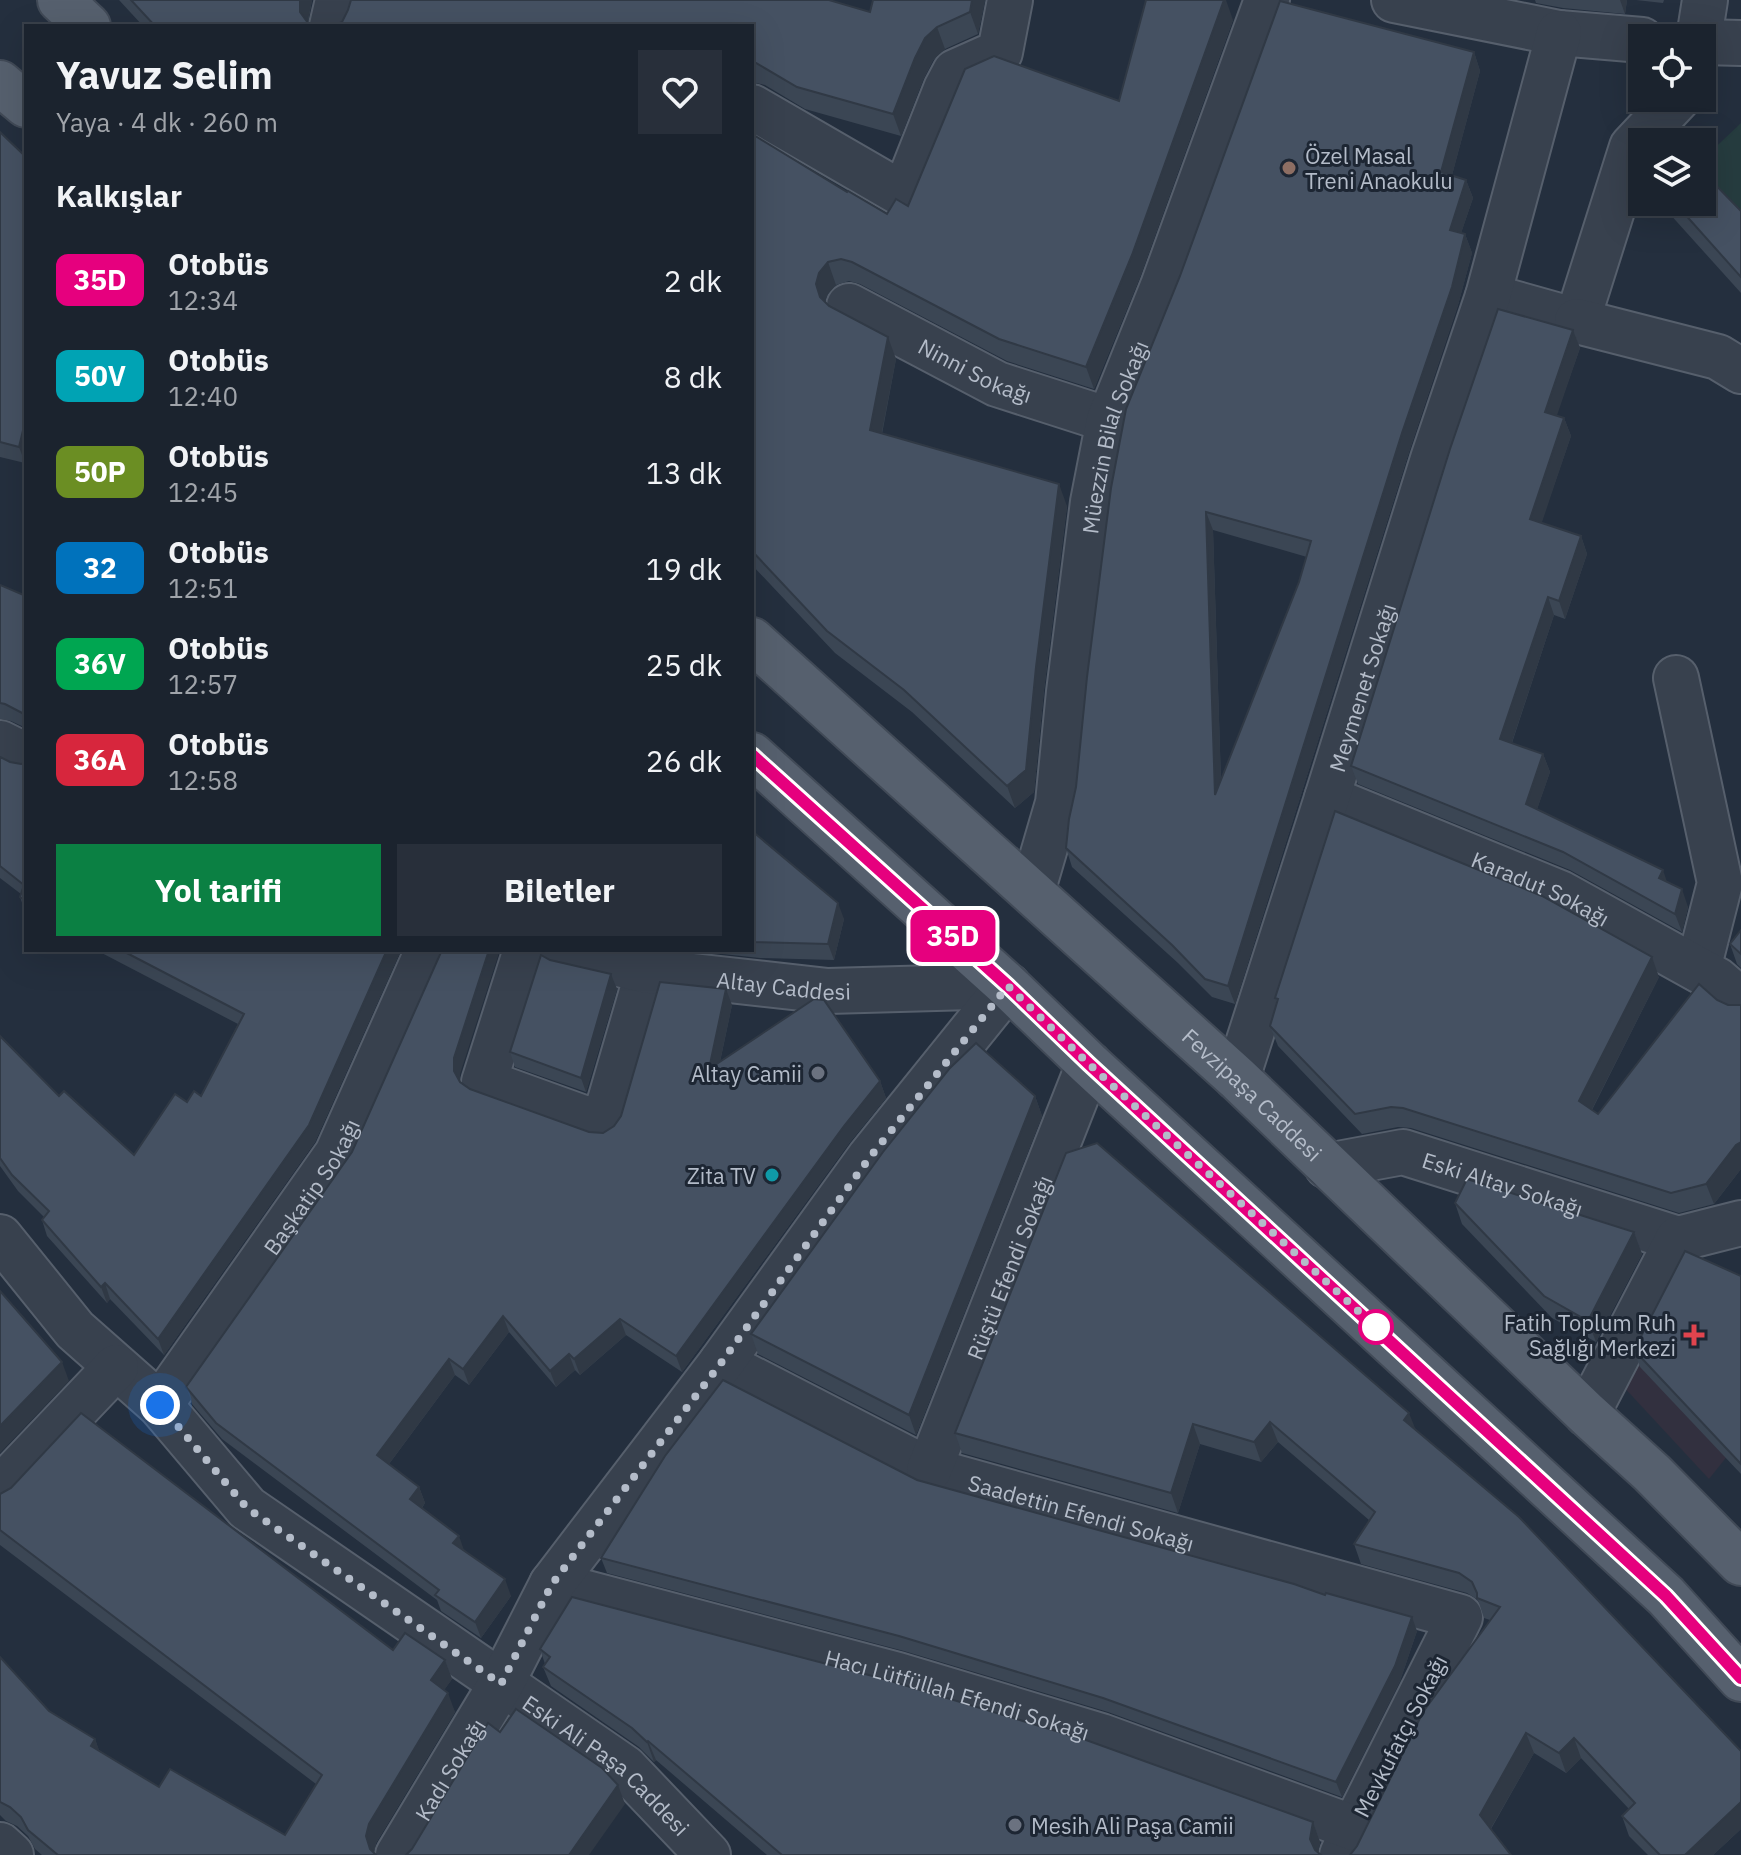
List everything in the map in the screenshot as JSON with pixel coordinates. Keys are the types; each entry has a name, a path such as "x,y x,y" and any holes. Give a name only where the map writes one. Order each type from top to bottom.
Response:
{"main road":[{"path":"60,0 86,24"},
{"path":"0,83 24,103"},
{"name":"Fevzipaşa Caddesi","path":"754,642 1237,1078 1652,1473 1741,1563"},
{"path":"754,757 1008,986 1666,1596 1741,1679"}],"street":[{"path":"332,24 338,0"},
{"path":"754,108 904,195 955,72 1000,52 1010,0"},
{"name":"Müezzin Bilal Sokağı","path":"1032,892 1058,803 1093,502 1109,420 1163,286 1267,0"},
{"path":"1394,0 1559,33 1628,39"},
{"path":"1705,0 1710,24"},
{"name":"Meymenet Sokağı","path":"1237,1078 1433,459 1488,296 1559,33"},
{"path":"1577,321 1632,147 1665,112"},
{"path":"1488,296 1718,357 1741,371"},
{"name":"Ninni Sokağı","path":"849,306 997,384 1109,420"},
{"path":"1676,678 1720,883 1698,969"},
{"path":"0,743 24,755"},
{"name":"Karadut Sokağı","path":"1327,798 1560,893 1717,980 1741,1001"},
{"name":"Başkatip Sokağı","path":"160,1405 337,1154 427,952"},
{"path":"555,952 484,1082 603,1125 648,971"},
{"name":"Altay Caddesi","path":"565,952 648,971 828,991 1008,986"},
{"name":"Kadı Sokağı","path":"398,1855 501,1684 552,1584 721,1363 870,1157 1008,986"},
{"name":"Rüştü Efendi Sokağı","path":"929,1470 1089,1064"},
{"name":"Eski Altay Sokağı","path":"1327,1166 1403,1152 1678,1239"},
{"path":"1587,1414 1678,1239 1741,1223"},
{"name":"Eski Ali Paşa Caddesi","path":"0,1237 75,1330 160,1405 247,1508 625,1768 689,1848"},
{"name":"Saadettin Efendi Sokağı","path":"721,1363 929,1470 1460,1617"},
{"path":"0,1489 116,1367"},
{"name":"Hacı Lütfüllah Efendi Sokağı","path":"552,1584 898,1675 1101,1736 1348,1842"},
{"name":"Mevkufatçı Sokağı","path":"1348,1842 1460,1617"}],"shaded area":[{"name":"Fatih Toplum Ruh Sağlığı Merkezi","path":"1687,1265 1741,1439 1709,1479 1620,1383"}],"green space":[{"path":"1741,123 1741,229 1716,203 1716,147"}],"building":[{"path":"131,0 300,0 300,12 310,24 153,24"},
{"path":"351,0 829,0 870,12 873,0 972,0 970,12 937,27 925,38 893,114 797,87 754,62 754,24 338,24"},
{"path":"1146,0 1224,0 1132,255 1086,367 999,339 852,262 841,259 828,262 819,273 816,284 820,297 829,306 888,337 870,430 1059,484 1026,770 1007,786 904,690 827,631 754,553 754,135 887,214 896,199 908,206 965,69 994,56 1119,101"},
{"path":"1280,1 1474,52 1441,172 1466,180 1450,230 1465,234 1452,287 1402,433 1228,986 1205,979 1066,848 1111,488 1126,409 1180,276","holes":["1206,512 1311,541 1299,582 1215,795"]},
{"path":"0,132 24,155 24,426 19,447 0,442"},
{"path":"1716,185 1741,211 1741,277 1687,216 1716,216"},
{"path":"1498,309 1573,330 1545,412 1564,418 1530,519 1581,536 1559,601 1548,597 1500,739 1543,754 1526,804 1663,870 1659,878 1682,889 1675,914 1563,852 1351,766 1450,449"},
{"path":"0,585 24,595 24,714 0,703"},
{"path":"0,757 24,763 24,885 0,866"},
{"path":"1335,811 1542,896 1652,957 1579,1101 1598,1114 1699,984 1717,1000 1728,1005 1741,1005 1741,1142 1706,1184 1671,1193 1403,1108 1391,1107 1355,1114 1270,1026 1278,999 1275,998"},
{"path":"754,833 838,903 828,944 754,942"},
{"path":"1741,930 1741,954 1730,944"},
{"path":"125,952 386,952 309,1125 158,1339 105,1283 101,1287 42,1220 49,1211 12,1175 0,1158 0,1036 59,1096 64,1091 134,1155 175,1094 187,1102 194,1091 201,1096 244,1014"},
{"path":"441,952 488,952 454,1058 454,1071 460,1082 470,1089 589,1132 603,1133 614,1126 621,1116 660,982 726,989 709,1069 814,999 824,1000 880,1081 676,1356 620,1319 574,1359 569,1354 550,1371 503,1316 463,1369 449,1359 377,1455 419,1487 410,1499 459,1536 453,1543 505,1579 475,1622 435,1595 439,1590 216,1423 186,1387 352,1152"},
{"path":"541,955 550,960 611,974 581,1078 510,1052"},
{"path":"976,1043 1035,1096 909,1415 751,1334 883,1152 950,1068"},
{"path":"1097,1143 1409,1413 1404,1420 1519,1517 1741,1751 1741,1802 1685,1855 1660,1855 1622,1816 1635,1803 1574,1738 1559,1753 1526,1733 1480,1815 1511,1855 1350,1855 1423,1712 1500,1607 1477,1598 1472,1582 1459,1573 1354,1544 1375,1512 1270,1422 1254,1442 1193,1424 1171,1493 955,1433 1066,1153"},
{"path":"1467,1179 1634,1232 1588,1321 1544,1296 1455,1203"},
{"name":"Fatih Toplum Ruh Sağlığı Merkezi","path":"1685,1251 1741,1276 1741,1464 1634,1350"},
{"path":"0,1291 62,1362 0,1426"},
{"path":"723,1380 917,1480 1412,1617 1395,1666 1336,1782 1103,1698 899,1636 601,1558 665,1456"},
{"path":"81,1413 393,1650 405,1633 445,1660 431,1680 448,1693 369,1824 366,1836 370,1849 376,1855 58,1855 28,1830 21,1817 0,1802 0,1657 49,1711 95,1739 91,1746 159,1787 170,1769 285,1835 322,1775 0,1530 0,1494 11,1488"},
{"path":"572,1597 884,1679 1086,1740 1313,1822 1310,1839 1321,1855 782,1855 632,1728 543,1667 550,1657 540,1649"},
{"path":"516,1709 602,1768 618,1785 569,1855 406,1855 488,1723 500,1732"}],"bus line":[{"name":"35D","path":"754,757 1008,986 1666,1596 1741,1678"}],"place":[{"name":"Özel Masal Treni Anaokulu","path":"1289,168"},
{"name":"Altay Camii","path":"818,1073"},
{"name":"Zita TV","path":"772,1175"},
{"name":"Fatih Toplum Ruh Sağlığı Merkezi","path":"1694,1335"},
{"name":"Mesih Ali Paşa Camii","path":"1015,1825"}],"route":[{"path":"160,1405 247,1508 501,1684 552,1584 721,1363 870,1157 1008,986 1379,1330 1376,1327"}]}
